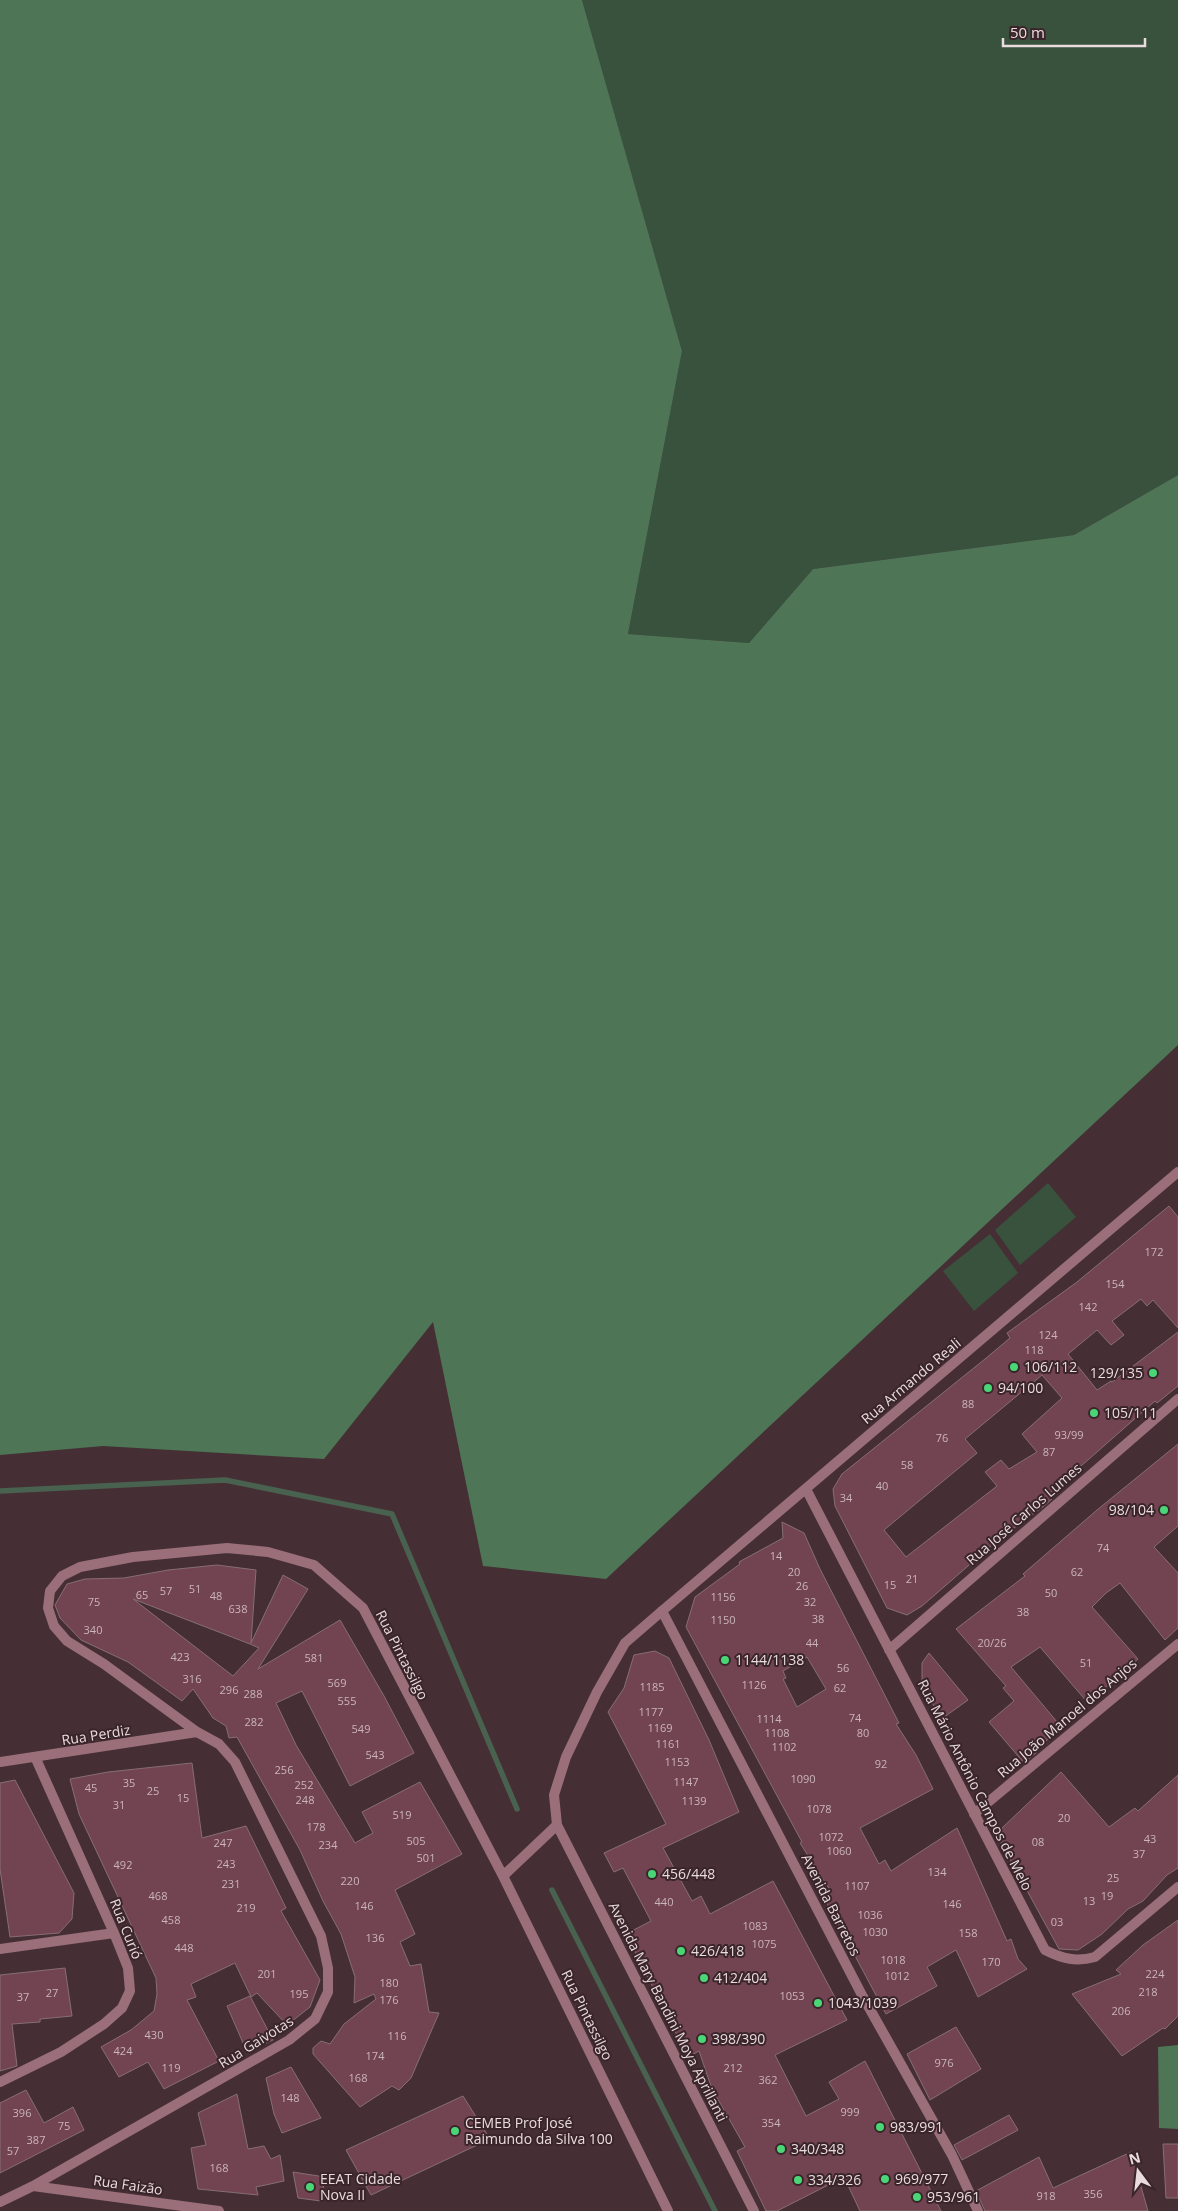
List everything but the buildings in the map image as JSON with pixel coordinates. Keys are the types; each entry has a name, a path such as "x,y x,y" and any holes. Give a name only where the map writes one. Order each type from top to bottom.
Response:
{"street":[{"name":"Rua Armando Reali","path":"556,1825 554,1795 566,1756 597,1692 625,1643 1178,1172"},
{"name":"Rua José Carlos Lumes","path":"889,1650 1178,1399"},
{"name":"Rua Mário Antônio Campos de Melo","path":"806,1489 1046,1950 1062,1958 1080,1961 1095,1957 1178,1887"},
{"name":"Rua Pintassilgo","path":"197,1732 104,1664 67,1641 54,1626 48,1608 50,1591 62,1576 80,1567 133,1556 227,1548 268,1552 314,1565 363,1608 503,1876 668,2211"},
{"name":"Avenida Barretos","path":"662,1611 863,1997 952,2155 978,2211"},
{"name":"Rua João Manoel dos Anjos","path":"974,1814 1178,1644"},
{"name":"Rua Perdiz","path":"0,1762 36,1759 197,1732"},
{"name":"Rua Gaivotas","path":"0,2202 33,2186 289,2040 315,2019 328,1992 328,1968 321,1936 235,1762 219,1744 197,1732"},
{"name":"Rua Curió","path":"0,2082 60,2052 104,2024 122,2008 130,1991 128,1968 114,1933 36,1759"},
{"path":"503,1876 556,1825"},
{"name":"Avenida Mary Bandini Moya Aprillanti","path":"556,1825 754,2211"},
{"path":"0,1949 114,1933"},
{"name":"Rua Faizão","path":"33,2186 219,2211"}],"green space":[{"path":"0,0 582,0 682,351 628,634 749,643 813,569 1074,535 1178,475 1178,1045 606,1579 483,1566 433,1322 324,1459 103,1446 0,1455"},
{"path":"582,0 1178,0 1178,475 1074,535 813,569 749,643 628,634 682,351"},
{"path":"1048,1183 1076,1217 1020,1265 995,1230"},
{"path":"990,1234 1018,1273 974,1311 943,1271"},
{"path":"1178,2045 1178,2129 1159,2128 1158,2047"}],"waterway":[{"path":"0,1491 225,1480 392,1514 517,1809"},
{"path":"552,1890 715,2211"}],"place":[{"name":"106/112","path":"1014,1367"},
{"name":"129/135","path":"1153,1373"},
{"name":"94/100","path":"988,1388"},
{"name":"105/111","path":"1094,1413"},
{"name":"98/104","path":"1164,1510"},
{"name":"1144/1138","path":"725,1660"},
{"name":"456/448","path":"652,1874"},
{"name":"426/418","path":"681,1951"},
{"name":"412/404","path":"704,1978"},
{"name":"1043/1039","path":"818,2003"},
{"name":"398/390","path":"702,2039"},
{"name":"983/991","path":"880,2127"},
{"name":"CEMEB Prof José Raimundo da Silva 100","path":"455,2131"},
{"name":"340/348","path":"781,2149"},
{"name":"969/977","path":"885,2179"},
{"name":"334/326","path":"798,2180"},
{"name":"EEAT Cidade Nova II","path":"310,2187"},
{"name":"953/961","path":"917,2197"}]}
